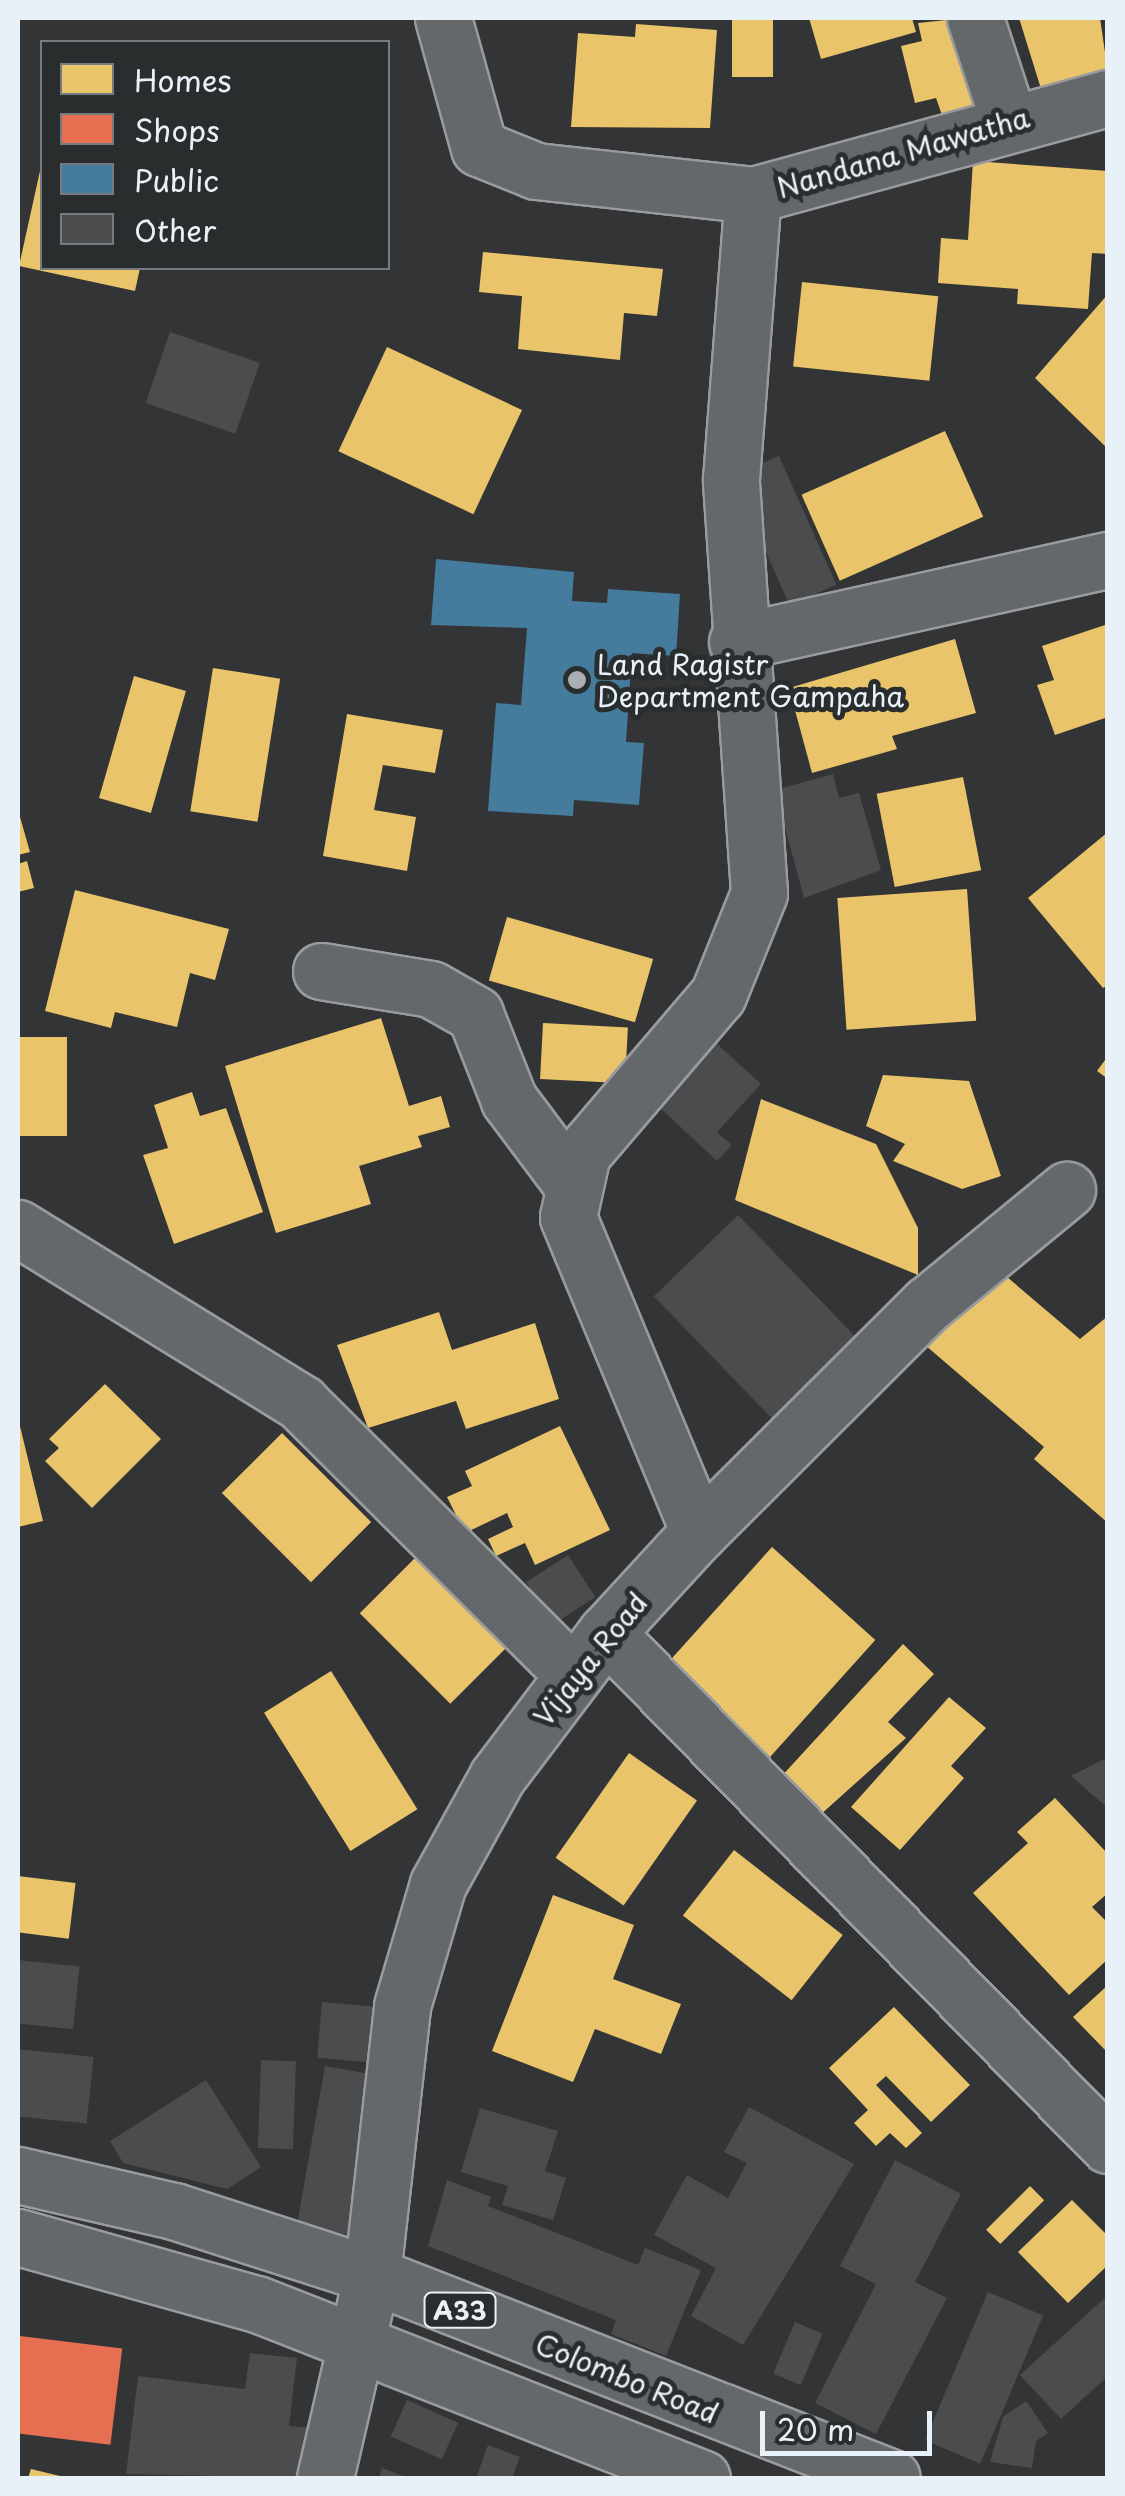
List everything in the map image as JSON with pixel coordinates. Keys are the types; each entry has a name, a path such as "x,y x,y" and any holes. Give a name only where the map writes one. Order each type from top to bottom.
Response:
{"main road":[{"name":"Nandana Mawatha","path":"444,18 479,148 536,171 753,195 1008,119 1108,98"},
{"path":"976,18 1008,119"},
{"path":"699,1532 568,1217 571,1183 582,1154 718,995 758,893 737,642 731,479 753,195"},
{"path":"737,642 1108,560"},
{"path":"321,971 431,990 475,1014 508,1100 571,1183"},
{"name":"Vijaya Road","path":"326,2478 354,2339 372,2274 402,2006 438,1884 497,1778 590,1654 699,1532 928,1304 1066,1190"},
{"path":"18,1228 301,1403 590,1654 1108,2145"},
{"name":"Colombo Road","path":"18,2175 174,2211 372,2274 892,2478"},
{"name":"A33","path":"18,2237 159,2272 354,2339 702,2478"}],"building: Homes":[{"path":"732,18 773,18 773,77 732,77"},
{"path":"809,18 912,18 916,32 821,59"},
{"path":"966,18 988,105 942,115 936,98 915,103 901,46 922,41 918,23"},
{"path":"1019,18 1100,18 1108,73 1042,92"},
{"path":"636,24 717,30 710,128 571,127 578,33 635,37"},
{"path":"973,161 1108,171 1108,254 1092,253 1088,309 1017,304 1018,289 938,283 941,238 968,240"},
{"path":"40,171 40,270 140,270 135,291 19,266"},
{"path":"483,252 663,269 657,316 624,313 620,360 518,349 522,296 479,292"},
{"path":"802,282 938,296 929,381 793,367"},
{"path":"1108,294 1108,449 1035,378"},
{"path":"387,347 522,410 473,514 338,451"},
{"path":"945,431 983,517 840,581 802,495"},
{"path":"1108,624 1108,717 1055,735 1037,685 1054,680 1042,646"},
{"path":"955,639 976,713 892,736 897,749 812,773 789,688"},
{"path":"213,668 280,679 257,822 190,811"},
{"path":"134,676 186,691 151,813 99,798"},
{"path":"347,714 443,730 435,773 383,765 374,810 416,817 407,871 323,856"},
{"path":"963,777 981,870 895,887 877,794"},
{"path":"18,810 30,852 18,855"},
{"path":"1108,832 1108,985 1103,988 1028,898"},
{"path":"27,861 34,888 18,892 18,864"},
{"path":"967,889 976,1021 847,1030 837,898"},
{"path":"75,890 229,929 215,980 190,973 177,1027 115,1012 111,1028 45,1011"},
{"path":"507,917 653,959 635,1022 489,980"},
{"path":"381,1018 409,1106 441,1096 450,1127 418,1136 422,1147 359,1166 371,1204 276,1233 225,1066"},
{"path":"543,1023 628,1027 625,1083 540,1079"},
{"path":"18,1037 67,1037 67,1136 18,1136"},
{"path":"1108,1056 1108,1079 1097,1071"},
{"path":"883,1075 969,1081 1001,1176 962,1189 893,1161 905,1144 866,1126"},
{"path":"192,1092 200,1116 226,1108 263,1212 174,1244 143,1155 168,1148 154,1105"},
{"path":"761,1099 876,1144 918,1228 918,1275 735,1200"},
{"path":"987,1260 1080,1339 1108,1316 1108,1523 1034,1459 1044,1447 918,1339"},
{"path":"439,1312 452,1350 535,1323 559,1399 466,1429 456,1401 368,1428 337,1345"},
{"path":"105,1384 161,1439 92,1508 45,1461 59,1448 49,1439"},
{"path":"18,1423 43,1521 18,1527"},
{"path":"560,1426 610,1530 535,1565 525,1543 496,1556 488,1539 513,1527 507,1513 465,1533 447,1497 472,1486 465,1471"},
{"path":"282,1433 371,1522 311,1582 222,1493"},
{"path":"772,1547 875,1640 770,1757 666,1664"},
{"path":"417,1556 508,1647 450,1704 360,1613"},
{"path":"903,1644 934,1674 888,1722 906,1738 819,1816 779,1779"},
{"path":"331,1671 417,1809 350,1851 264,1713"},
{"path":"949,1697 986,1728 951,1766 964,1778 900,1850 851,1807"},
{"path":"629,1753 697,1801 624,1905 556,1858"},
{"path":"1055,1798 1108,1854 1108,1893 1092,1907 1108,1923 1108,1959 1069,1995 973,1893 1028,1843 1017,1832"},
{"path":"734,1850 843,1935 792,2000 683,1915"},
{"path":"18,1876 76,1883 69,1939 18,1932"},
{"path":"553,1895 634,1925 613,1979 681,2004 661,2054 595,2029 573,2082 492,2051"},
{"path":"1108,1985 1108,2053 1073,2017"},
{"path":"894,2007 970,2085 931,2122 886,2076 876,2085 922,2133 906,2148 890,2133 876,2146 854,2123 868,2110 829,2068"},
{"path":"1030,2186 1044,2200 1000,2244 986,2230"},
{"path":"1072,2200 1108,2236 1108,2265 1068,2303 1018,2252"},
{"path":"31,2469 64,2477 64,2478 28,2478"}],"building: Shops":[{"path":"20,2336 122,2349 110,2445 18,2433"}],"building: Public":[{"name":"Land Ragistr Department Gampaha","path":"436,559 574,572 572,601 607,603 608,589 680,594 676,656 632,653 626,742 644,743 639,805 574,800 573,816 488,811 496,703 521,705 527,628 431,625"}],"building: Other":[{"path":"170,332 260,363 235,434 146,403"},
{"path":"779,456 836,585 790,606 732,477"},
{"path":"833,774 839,798 859,793 881,870 804,898 775,790"},
{"path":"715,1042 761,1084 717,1132 732,1145 717,1161 657,1105"},
{"path":"738,1215 858,1339 774,1421 654,1296"},
{"path":"568,1555 595,1597 553,1624 526,1582"},
{"path":"1108,1757 1108,1808 1071,1776"},
{"path":"18,1960 80,1966 73,2029 18,2023"},
{"path":"322,2002 388,2008 383,2064 317,2058"},
{"path":"18,2049 94,2057 87,2124 18,2116"},
{"path":"261,2060 296,2061 293,2149 258,2148"},
{"path":"325,2066 381,2076 353,2235 297,2226"},
{"path":"206,2080 261,2167 227,2189 123,2163 110,2141"},
{"path":"749,2107 854,2164 743,2345 691,2316 716,2268 654,2235 687,2175 728,2198 747,2163 724,2152"},
{"path":"480,2108 558,2131 545,2171 566,2178 553,2220 502,2205 508,2186 461,2172"},
{"path":"895,2160 961,2194 915,2282 947,2298 876,2434 815,2403 876,2284 840,2266"},
{"path":"447,2180 491,2197 488,2206 638,2265 645,2248 701,2270 666,2356 611,2334 616,2320 428,2246"},
{"path":"988,2292 1043,2315 980,2464 925,2440"},
{"path":"1108,2295 1108,2376 1061,2419 1020,2375"},
{"path":"795,2322 823,2334 801,2385 773,2374"},
{"path":"250,2353 297,2358 289,2426 313,2428 307,2478 126,2474 138,2376 245,2389"},
{"path":"407,2400 458,2423 442,2459 391,2437"},
{"path":"1026,2401 1048,2433 1036,2441 1032,2468 990,2462 1003,2417"},
{"path":"488,2445 520,2457 512,2478 476,2478"},
{"path":"382,2468 409,2478 379,2478"}],"place":[{"name":"Land Ragistr Department Gampaha","path":"577,680"}]}
